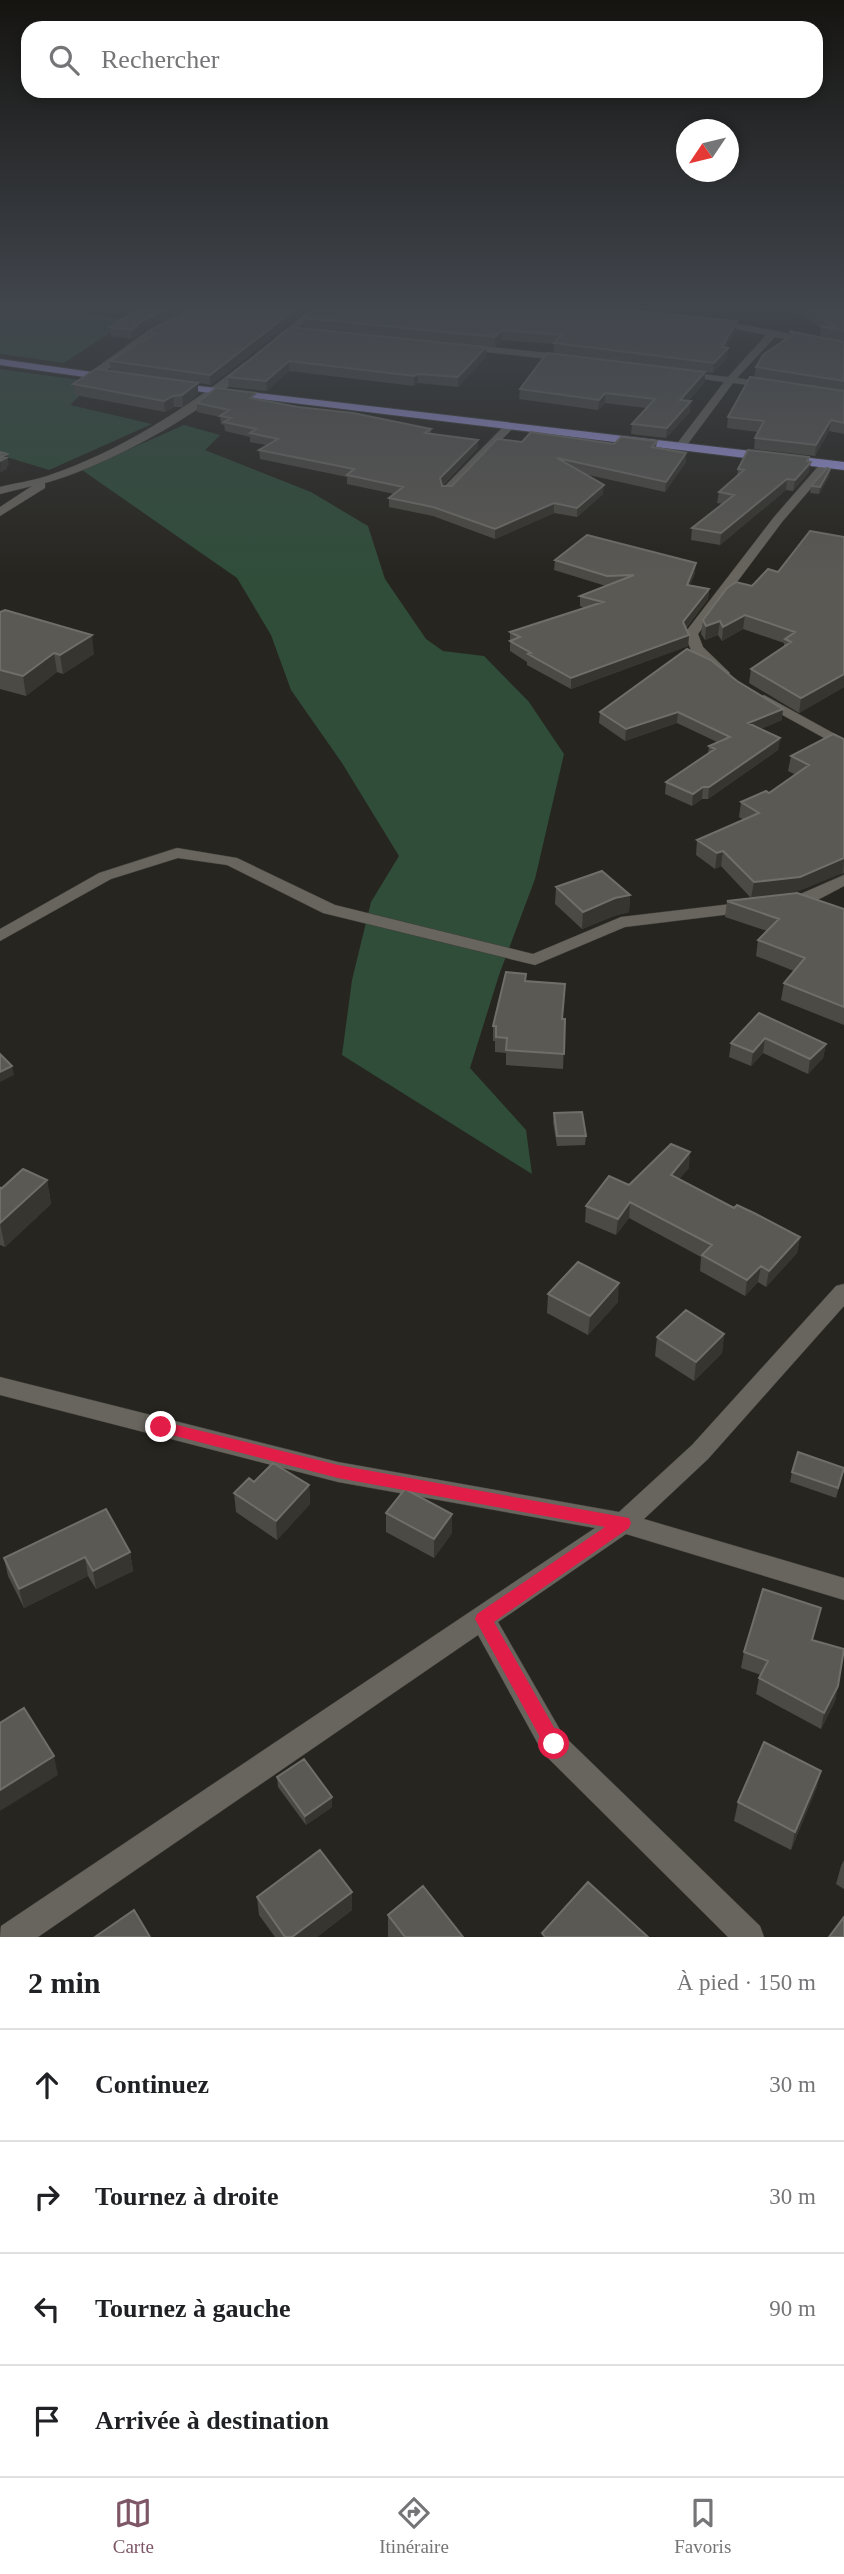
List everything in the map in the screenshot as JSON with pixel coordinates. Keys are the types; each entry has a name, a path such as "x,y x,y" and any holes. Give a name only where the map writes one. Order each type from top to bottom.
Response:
{"highway":[{"path":"261,396 844,466"}],"street":[{"path":"0,512 56,476 177,417 208,396"},
{"path":"680,447 718,396"},
{"path":"446,491 510,426"},
{"path":"826,464 815,482 792,503 717,604 691,634 697,649 745,688 844,745"},
{"path":"0,491 56,476"},
{"path":"0,936 104,876 177,853 231,861 329,909 535,960 621,922 802,900 844,880"},
{"path":"12,1937 623,1523 700,1452 844,1292"},
{"path":"0,1386 338,1472 623,1523 844,1589"},
{"path":"483,1619 554,1744 749,1937"}],"green space":[{"path":"0,396 79,396 70,405 152,424 49,470 0,455"},
{"path":"184,425 220,435 205,450 311,492 368,526 385,579 426,639 443,651 484,656 529,702 564,754 535,879 499,975 470,1068 526,1130 532,1174 342,1055 352,980 371,902 399,856 342,763 291,690 271,635 237,578 82,470"}],"building":[{"path":"139,396 172,396 164,401"},
{"path":"205,396 252,396 250,398 353,413 431,429 425,433 478,440 440,478 442,486 452,486 497,439 522,442 531,432 614,444 621,437 657,441 652,447 686,453 666,482 557,458 604,485 577,508 554,503 495,529 433,507 389,498 403,487 347,475 354,469 259,450 278,439 250,433 256,429 224,422 231,418 220,416 229,410 197,403"},
{"path":"573,396 602,396 599,400"},
{"path":"633,396 683,396 680,400 691,401 667,428 632,424 655,399"},
{"path":"739,396 844,396 844,423 831,420 816,445 755,438 764,421 728,417"},
{"path":"748,450 809,457 807,461 811,462 795,480 787,479 721,533 692,528 734,495 719,492 744,470 738,469"},
{"path":"0,452 7,454 1,457 6,458 0,461"},
{"path":"827,468 830,469 820,487 811,486"},
{"path":"810,531 844,537 844,674 801,698 751,669 791,642 785,639 795,632 745,615 723,627 720,621 706,626 703,620 727,588 736,582 752,586 768,569 778,572"},
{"path":"587,535 696,563 687,585 709,589 683,622 689,635 571,678 510,641 520,637 510,632 603,602 580,596 634,575 607,576 555,560"},
{"path":"5,610 92,635 60,655 54,653 23,676 0,670 0,612"},
{"path":"687,649 711,660 737,681 783,709 748,723 780,738 709,787 703,787 693,794 666,782 715,749 709,746 730,737 678,712 626,729 600,712"},
{"path":"833,734 844,739 844,858 800,877 754,882 723,851 717,853 697,840 759,813 741,802 766,791 769,793 809,765 791,756"},
{"path":"602,871 630,895 615,898 583,912 556,887"},
{"path":"797,893 844,909 844,1007 784,983 805,958 758,940 779,919 727,901"},
{"path":"506,972 526,974 525,981 565,984 562,1019 565,1019 564,1054 506,1050 507,1038 496,1037 496,1026 493,1026"},
{"path":"759,1013 826,1044 810,1059 765,1038 753,1052 731,1043"},
{"path":"0,1054 12,1066 0,1072"},
{"path":"582,1112 586,1136 557,1136 554,1113"},
{"path":"671,1144 690,1152 671,1175 734,1208 737,1205 800,1237 769,1271 761,1266 747,1280 702,1255 712,1245 630,1202 618,1219 586,1206 609,1176 629,1185"},
{"path":"23,1169 47,1180 0,1223 0,1187 1,1189"},
{"path":"578,1262 619,1283 590,1316 548,1294"},
{"path":"686,1310 724,1334 696,1362 657,1337"},
{"path":"798,1452 844,1468 838,1488 792,1472"},
{"path":"273,1463 309,1485 276,1521 234,1493 249,1478 254,1482"},
{"path":"405,1489 452,1514 434,1539 386,1513"},
{"path":"106,1509 130,1552 93,1571 85,1557 19,1589 4,1558"},
{"path":"763,1589 821,1608 812,1640 844,1649 838,1686 824,1713 759,1678 768,1661 744,1652"},
{"path":"24,1708 54,1756 0,1790 0,1723"},
{"path":"764,1742 821,1771 795,1832 738,1802"},
{"path":"304,1759 332,1797 305,1816 277,1777"},
{"path":"320,1850 352,1892 292,1937 285,1937 257,1897"},
{"path":"588,1882 648,1937 545,1937 542,1933"},
{"path":"423,1886 463,1937 405,1937 388,1915"},
{"path":"134,1910 150,1937 95,1937"},
{"path":"844,1917 844,1937 829,1937"}],"route":[{"path":"161,1427 338,1472 623,1523 483,1619 554,1744"}]}
